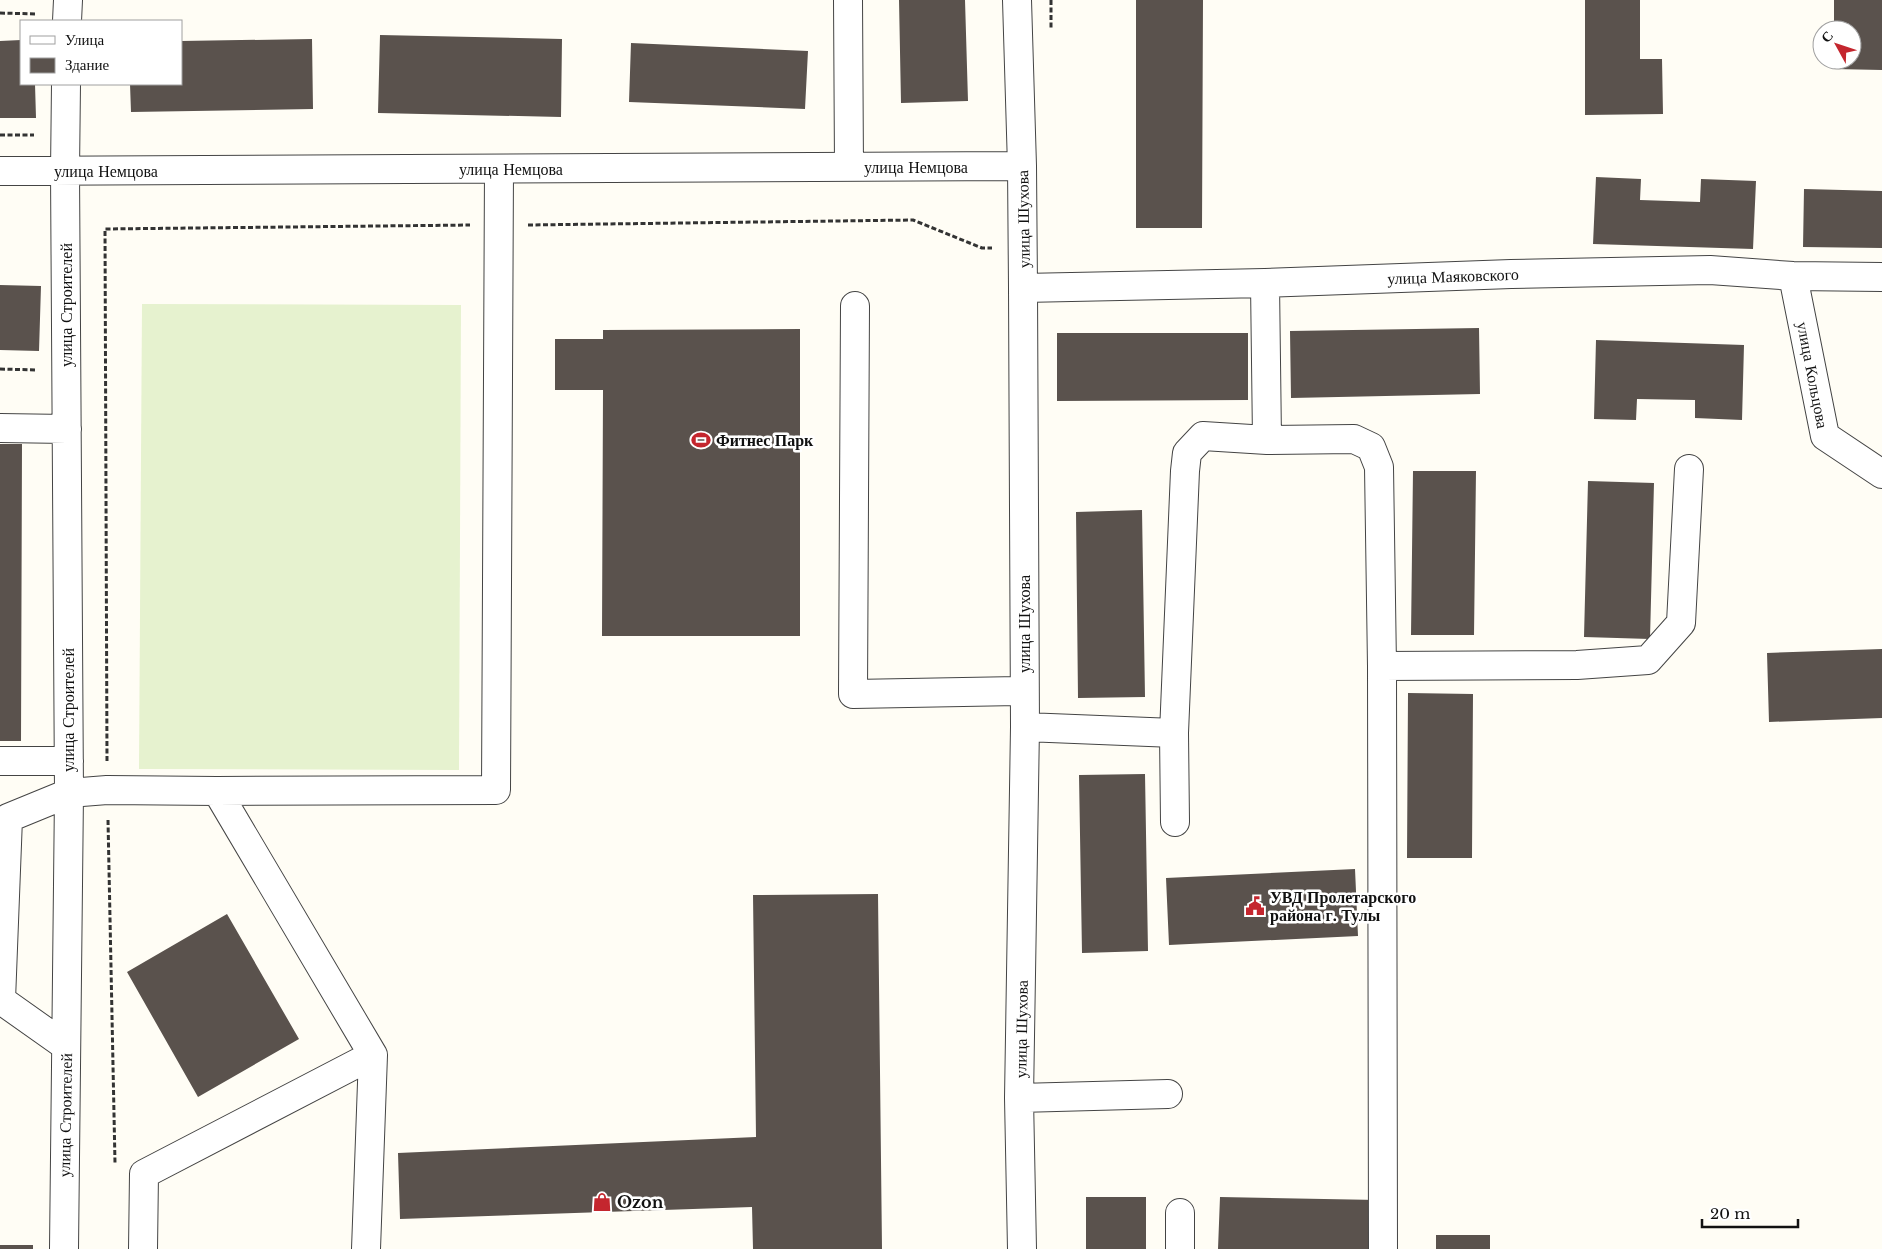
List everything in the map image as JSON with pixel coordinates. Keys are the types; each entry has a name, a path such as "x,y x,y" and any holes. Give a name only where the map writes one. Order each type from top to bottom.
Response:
{"street":[{"path":"848,0 849,167"},
{"name":"улица Шухова","path":"1017,0 1023,247 1025,727 1020,1098 1022,1249"},
{"name":"улица Строителей","path":"64,1249 69,793 66,85"},
{"name":"улица Немцова","path":"0,171 1022,166"},
{"path":"66,1046 1,1000 8,818 69,793 107,790 496,790 499,169"},
{"name":"улица Маяковского","path":"1023,288 1710,270 1793,276 1882,276"},
{"name":"улица Кольцова","path":"1793,276 1825,436 1882,474"},
{"path":"1265,283 1267,440"},
{"path":"855,306 854,694 1024,691"},
{"path":"0,428 67,429"},
{"path":"1175,822 1174,733 1184,480 1187,453 1203,436 1267,440 1354,439 1371,447 1379,468 1382,666 1383,1249"},
{"path":"1382,666 1577,664 1648,660 1681,623 1689,469"},
{"path":"1025,727 1174,733"},
{"path":"0,761 68,761"},
{"path":"217,791 372,1055 366,1249"},
{"path":"143,1249 144,1174 372,1055"},
{"path":"1020,1098 1168,1094"},
{"path":"1180,1213 1180,1249"}],"path":[{"path":"1051,0 1051,30"},
{"path":"0,13 68,12"},
{"path":"116,1169 107,790 105,229 913,220 982,248 1023,247"},
{"path":"0,370 40,370"}],"green space":[{"path":"142,304 461,305 459,770 139,769"}],"building":[{"path":"899,0 965,0 968,101 901,103"},
{"path":"1136,0 1203,0 1202,228 1136,228"},
{"path":"1585,0 1640,0 1640,59 1662,59 1663,114 1585,115"},
{"path":"1834,0 1882,0 1882,70 1862,70 1862,20 1834,20"},
{"path":"380,35 562,39 561,117 378,113"},
{"path":"312,39 313,109 131,112 130,85 182,85 182,41"},
{"path":"20,40 20,85 35,85 36,118 0,118 0,41"},
{"path":"631,43 808,51 805,109 629,102"},
{"path":"1596,177 1641,179 1640,200 1700,202 1701,179 1756,181 1753,249 1593,244"},
{"path":"1804,189 1882,191 1882,248 1803,247"},
{"path":"0,285 41,286 39,351 0,350"},
{"path":"1479,328 1480,394 1291,398 1290,331"},
{"name":"Фитнес Парк","path":"800,329 800,636 602,636 603,390 555,390 555,339 603,339 603,330"},
{"path":"1057,333 1248,333 1248,400 1057,401"},
{"path":"1596,340 1744,345 1742,420 1695,418 1695,400 1637,399 1636,420 1594,419"},
{"path":"0,444 22,444 21,741 0,741"},
{"path":"1413,471 1476,471 1474,635 1411,635"},
{"path":"1588,481 1654,483 1650,639 1584,637"},
{"path":"1142,510 1145,697 1078,698 1076,512"},
{"path":"1882,649 1882,718 1769,722 1767,653"},
{"path":"1408,693 1473,694 1472,858 1407,858"},
{"path":"1145,774 1148,951 1082,953 1079,775"},
{"path":"1355,869 1358,936 1169,945 1166,878"},
{"path":"878,894 882,1249 753,1249 752,1207 400,1219 398,1153 756,1137 753,895"},
{"path":"227,914 299,1039 198,1097 127,972"},
{"path":"1086,1197 1146,1197 1146,1249 1086,1249"},
{"path":"1220,1197 1378,1200 1377,1249 1218,1249"},
{"path":"1436,1235 1490,1235 1490,1249 1436,1249"},
{"path":"0,1245 33,1245 33,1249 0,1249"}],"place":[{"name":"Фитнес Парк","path":"701,440"},
{"name":"УВД Пролетарского района г. Тулы","path":"1255,906"},
{"name":"Ozon","path":"602,1202"}]}
